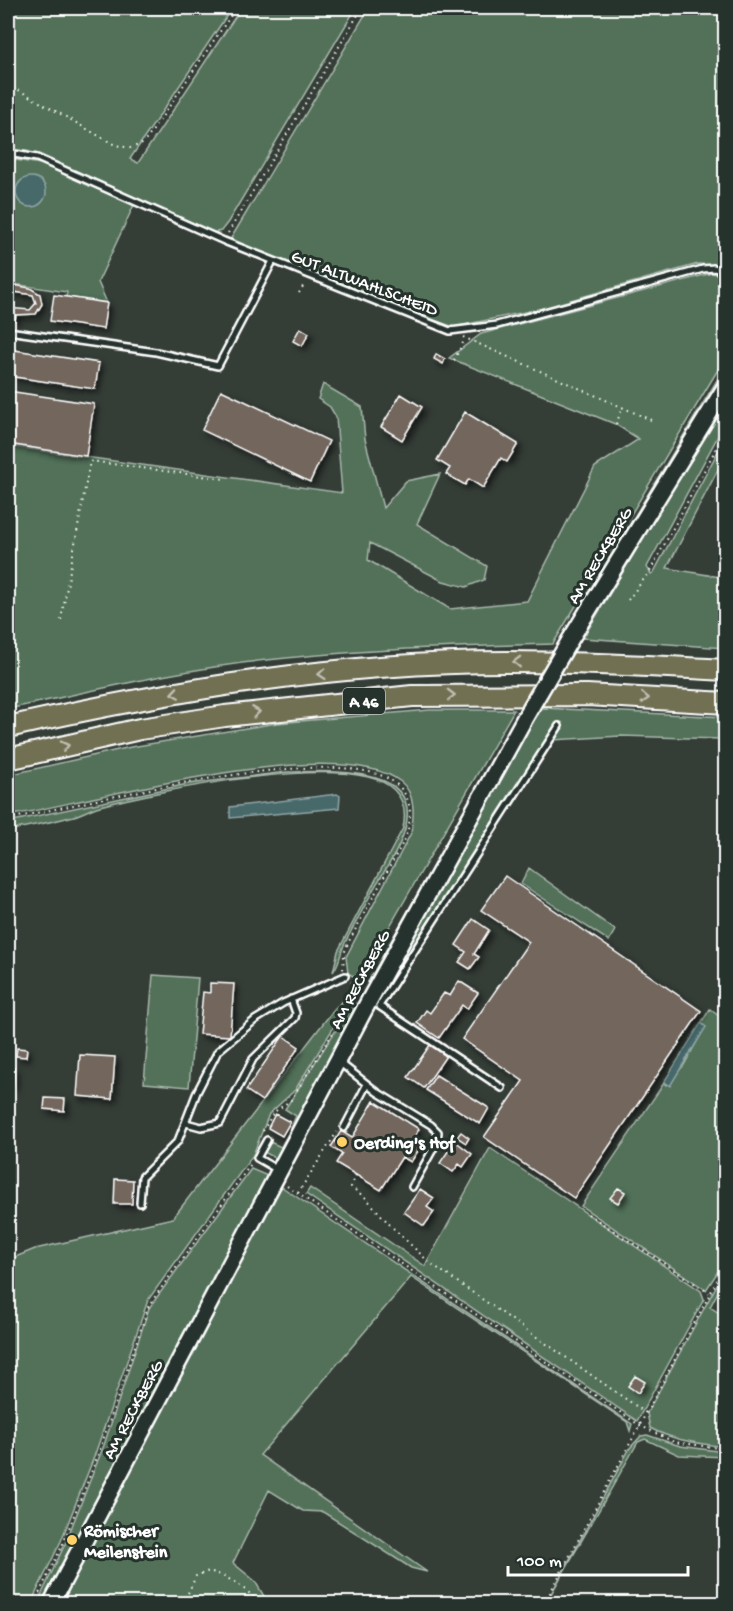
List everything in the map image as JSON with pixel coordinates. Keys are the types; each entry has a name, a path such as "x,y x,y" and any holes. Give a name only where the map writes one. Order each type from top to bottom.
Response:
{"highway":[{"name":"A 46","path":"8,727 131,699 225,685 410,666 506,662 726,670"},
{"name":"A 46","path":"8,759 140,729 225,716 412,696 587,695 726,703"}],"street":[{"name":"AM RECKBERG","path":"51,1604 369,999 570,640 726,386"}],"lane":[{"name":"GUT ALTWAHLSCHEID","path":"8,153 37,158 308,276 456,332 497,325 703,269 714,268 726,272"},
{"path":"8,331 156,352 218,366 273,261"},
{"path":"502,1088 369,999 559,726"},
{"path":"141,1203 142,1177 178,1141 197,1092 218,1051 255,1020 291,999 345,976"},
{"path":"186,1123 201,1127 220,1124 253,1059 295,1018 296,1013 291,999"},
{"path":"338,1061 438,1132 437,1142 412,1187"},
{"path":"344,1128 368,1084"},
{"path":"264,1138 257,1158 277,1175"}],"path":[{"path":"8,84 115,146 135,146 147,139 236,8"},
{"path":"224,241 362,8"},
{"path":"299,293 308,276"},
{"path":"456,332 465,339 651,420"},
{"path":"454,360 465,339"},
{"path":"615,424 623,406"},
{"path":"628,600 650,571 726,430"},
{"path":"61,620 90,460 224,479"},
{"path":"8,819 192,781 270,770 344,769 384,776 393,781 404,793 408,801 410,822 406,837 348,943 342,960 345,976 369,999"},
{"path":"264,1138 274,1112 291,1100 353,1001"},
{"path":"298,1193 331,1142"},
{"path":"34,1604 62,1546 98,1455 149,1305 247,1168"},
{"path":"277,1175 298,1193 639,1425 674,1442 726,1449"},
{"path":"356,1175 351,1187 366,1198 391,1226 430,1263 646,1413"},
{"path":"588,1214 709,1294"},
{"path":"544,1604 726,1264"},
{"path":"183,1604 196,1575 209,1570 242,1587 260,1604"}],"green space":[{"path":"8,8 232,8 130,159 138,163 241,8 356,8 228,222 221,231 212,233 27,151 8,149"},
{"path":"369,8 725,8 725,266 698,264 539,309 454,327 360,295 230,240"},
{"path":"9,159 41,164 134,205 98,282 107,303 66,297 67,292 8,283"},
{"path":"712,273 725,277 725,358 553,644 445,647 267,660 169,675 8,709 8,446 342,493 336,417 330,407 318,399 323,384 362,407 365,439 383,508 406,481 440,474 417,524 487,566 484,580 466,587 443,581 370,543 368,560 450,609 527,601 595,467 639,439 615,424 449,358 481,334"},
{"path":"725,367 725,376 564,639 562,636"},
{"path":"725,403 725,423 647,567 651,574 654,572 725,438 725,456 667,568 725,578 725,648 583,638"},
{"path":"542,708 725,717 725,731 721,739 621,736 553,740 562,725 556,723 382,997 381,994 527,726 530,727"},
{"path":"430,710 514,710 359,980 348,973 346,957 411,833 412,799 401,782 369,769 324,764 270,767 150,786 8,816 8,775 131,747 277,723"},
{"path":"520,712 373,981 368,982"},
{"path":"287,772 346,773 367,776 386,782 400,792 407,808 405,829 399,845 348,936 333,972 338,951 403,828 404,813 400,799 394,790 372,778 339,773 298,773 252,777 126,800 96,807 74,816 8,831 8,822 188,784"},
{"path":"529,868 615,930 609,941 521,884"},
{"path":"153,975 198,978 189,1087 144,1083"},
{"path":"348,997 351,999 295,1090 269,1114 253,1155 148,1300 94,1457 61,1541 31,1603 8,1603 8,1260 35,1249 173,1218 335,1008"},
{"path":"354,1002 359,1007 279,1160 264,1152 270,1142 281,1147 296,1116 285,1109"},
{"path":"710,1009 725,1021 726,1259 706,1290 581,1206 664,1083 666,1085 684,1065 705,1027 701,1023"},
{"path":"490,1148 701,1291 704,1299 637,1421 306,1194 310,1188 425,1266"},
{"path":"251,1169 270,1177 45,1603 37,1604 65,1544 104,1445 149,1308"},
{"path":"279,1185 632,1424 630,1431 627,1422 411,1277 260,1455 427,1572 411,1568 323,1512 303,1511 269,1490 233,1563 255,1581 268,1603 58,1604"},
{"path":"725,1270 725,1278 710,1307 725,1317 725,1447 668,1436 650,1428 647,1413"},
{"path":"647,1435 680,1446 724,1452 725,1457 679,1455 645,1439 638,1442 546,1603 630,1448 641,1436"}],"water":[{"path":"31,177 41,182 46,192 41,202 31,207 21,202 16,192 21,182"},
{"path":"337,794 340,796 339,808 230,818 230,807"},
{"path":"701,1023 706,1027 670,1086 664,1082"}],"building":[{"path":"8,284 30,288 40,294 42,304 36,314 16,315 15,320 8,319 8,308 30,310 36,303 33,295 8,291"},
{"path":"54,295 107,303 103,329 50,321"},
{"path":"300,328 309,333 302,346 293,341"},
{"path":"8,349 99,363 95,389 8,376"},
{"path":"436,354 445,359 443,364 434,359"},
{"path":"221,390 329,441 310,482 202,430"},
{"path":"8,391 94,404 86,456 8,444"},
{"path":"401,394 422,407 402,440 381,427"},
{"path":"465,412 518,444 507,462 501,458 483,488 469,479 465,485 446,474 450,468 437,460"},
{"path":"505,876 701,1011 574,1198 484,1137 523,1081 462,1039 529,942 481,910"},
{"path":"473,919 489,930 474,954 479,957 470,969 459,962 466,952 456,945"},
{"path":"459,981 478,993 467,1009 462,1005 439,1038 417,1023 426,1010 430,1013 444,993 450,996"},
{"path":"210,983 234,984 230,1036 199,1034 203,992 210,993"},
{"path":"283,1036 299,1047 262,1101 246,1090"},
{"path":"430,1045 446,1056 424,1088 408,1077"},
{"path":"17,1048 27,1049 26,1057 16,1056"},
{"path":"80,1055 115,1057 112,1099 77,1096"},
{"path":"8,1067 14,1068 13,1087 8,1087"},
{"path":"436,1075 489,1108 480,1124 426,1090"},
{"path":"45,1098 65,1099 64,1111 44,1109"},
{"path":"374,1101 419,1129 414,1138 423,1143 411,1162 402,1157 381,1190 336,1163 342,1154 331,1147 341,1131 352,1138"},
{"path":"275,1114 290,1122 282,1136 268,1128"},
{"path":"461,1132 469,1138 466,1143 457,1137"},
{"path":"455,1141 472,1154 463,1167 459,1164 453,1172 440,1163"},
{"path":"115,1179 133,1180 132,1204 114,1204"},
{"path":"618,1188 625,1192 618,1203 610,1198"},
{"path":"420,1189 434,1198 427,1207 434,1212 424,1226 404,1212"},
{"path":"635,1376 645,1382 638,1393 628,1386"}],"place":[{"name":"Oerding's Hof","path":"342,1142"},
{"name":"Römischer Meilenstein","path":"72,1540"}]}
